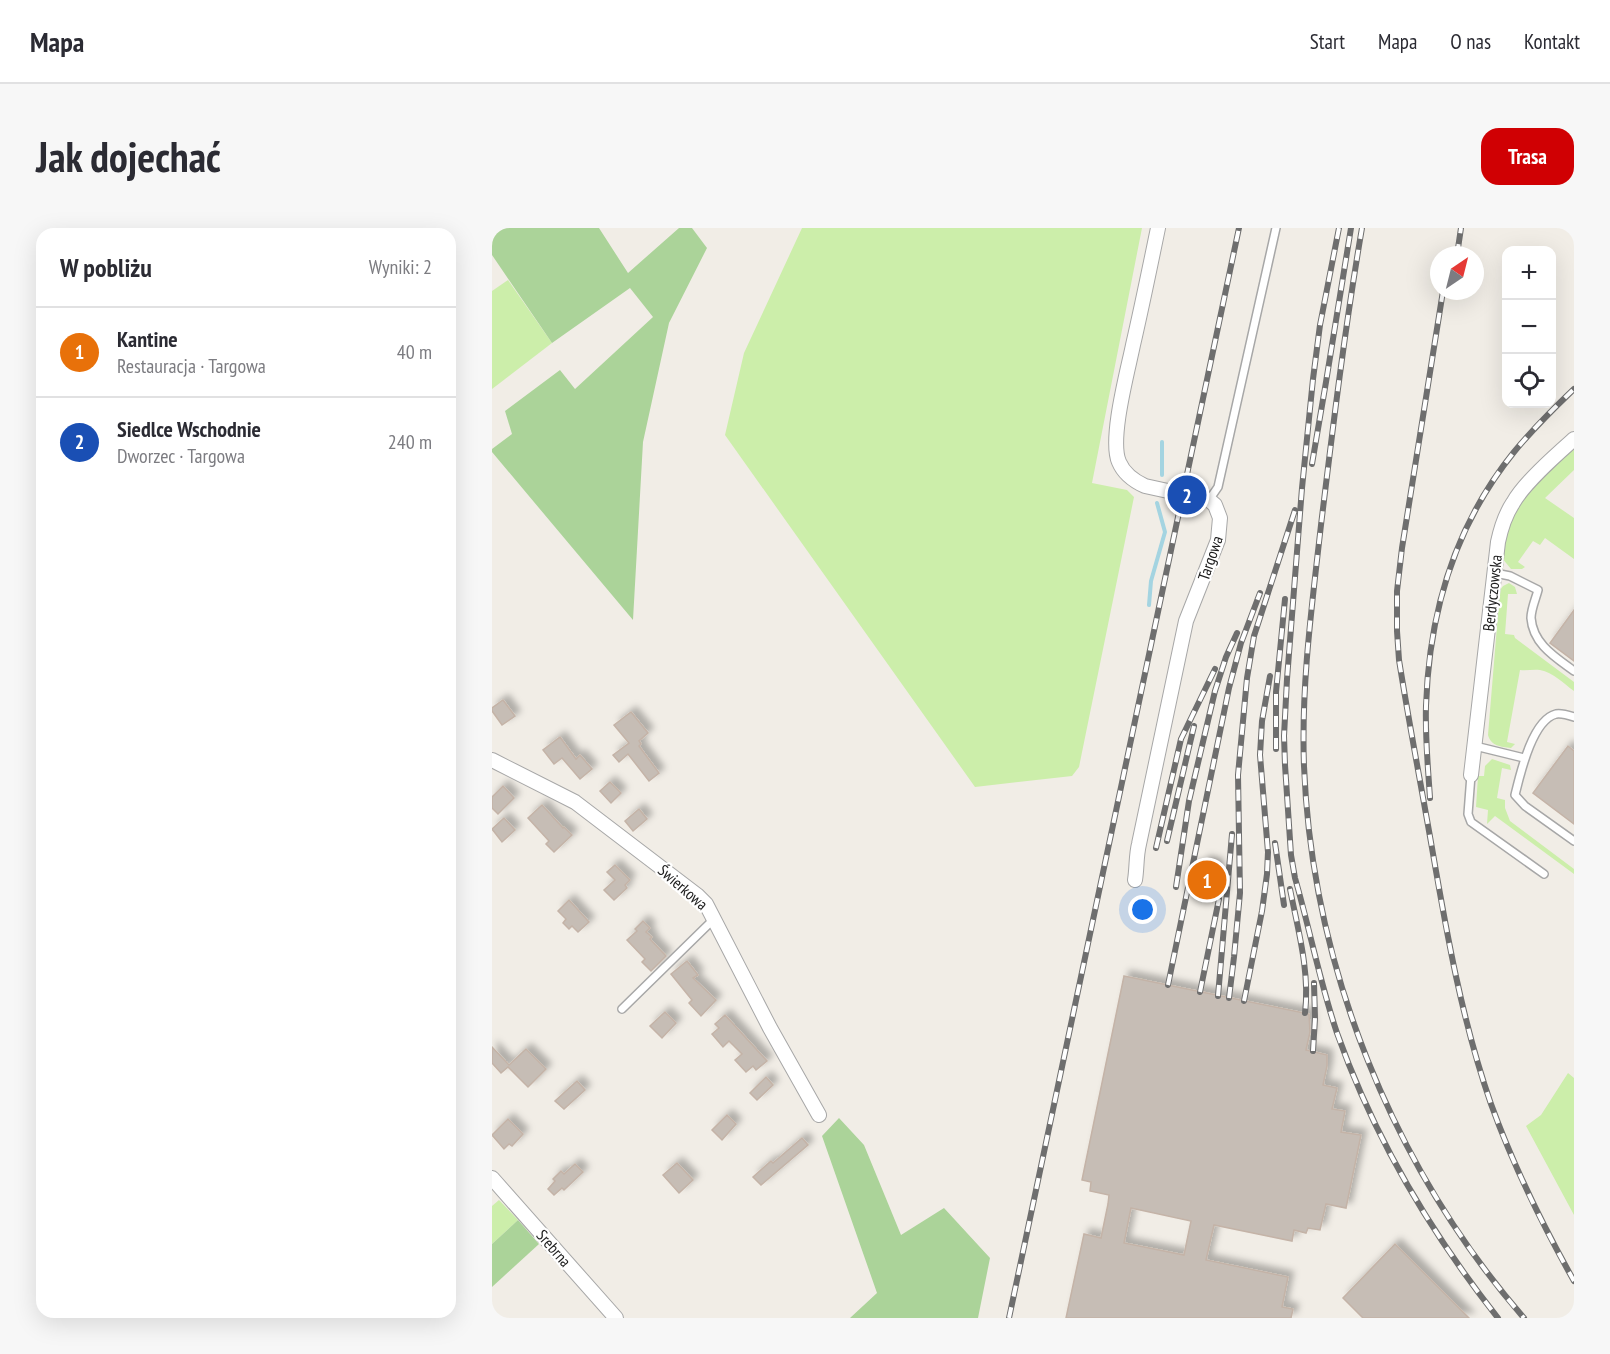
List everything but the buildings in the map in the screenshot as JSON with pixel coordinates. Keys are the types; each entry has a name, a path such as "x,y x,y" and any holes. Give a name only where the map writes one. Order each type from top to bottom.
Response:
{"street":[{"path":"1158,228 1121,403 1117,454 1124,471 1145,486 1209,500"},
{"name":"Berdyczowska","path":"1471,775 1498,542 1502,526 1514,500 1574,439"},
{"name":"Targowa","path":"1135,880 1138,866 1137,854 1186,621 1218,540 1220,518 1215,505 1209,500"},
{"name":"Świerkowa","path":"492,760 575,802 706,904 770,1028 819,1114"},
{"name":"Srebrna","path":"492,1178 616,1318"}],"lane":[{"path":"1209,500 1218,487 1276,228"},
{"path":"1495,573 1510,576 1538,590 1531,616 1535,636 1545,649 1574,671"},
{"path":"1574,717 1562,714 1553,715 1540,725 1524,758 1515,795 1525,806 1574,842"},
{"path":"1475,746 1524,758"},
{"path":"1471,775 1468,814 1471,822 1544,874"},
{"path":"622,1009 715,918"}],"green space":[{"path":"492,228 599,228 628,273 679,228 692,228 707,248 669,323 643,442 633,620 492,452 492,449 512,434 505,411 560,370 575,389 653,317 630,288 552,343 492,255"},
{"path":"802,228 1142,228 1092,483 1127,490 1134,497 1079,767 1072,776 975,787 725,435 744,353"},
{"path":"508,280 552,343 492,389 492,291"},
{"path":"1574,450 1574,470 1545,498 1574,518 1574,559 1545,538 1540,545 1533,541 1518,562 1525,567 1511,569 1502,558 1504,537 1516,510 1532,489 1569,451"},
{"path":"1509,583 1515,587 1517,594 1508,594 1505,634 1514,635 1574,682 1574,691 1545,671 1520,670 1507,742 1515,744 1511,748 1494,744 1488,735 1500,590"},
{"path":"1492,759 1510,765 1511,770 1502,768 1497,798 1505,800 1505,808 1510,821 1574,869 1574,874 1495,816 1487,824 1488,810 1476,807 1478,776 1484,776 1485,766"},
{"path":"1568,1073 1574,1078 1574,1215 1526,1126 1541,1115"},
{"path":"839,1118 864,1145 901,1235 944,1208 990,1258 978,1318 850,1318 877,1293 822,1136"},
{"path":"499,1200 518,1220 492,1244 492,1206"},
{"path":"518,1220 539,1244 492,1287 492,1244"}],"waterway":[{"path":"1162,442 1162,475"},
{"path":"1149,605 1151,581 1165,532 1157,503"}],"railway":[{"path":"1009,1318 1239,228"},
{"path":"1339,228 1320,325 1313,379 1287,679 1284,736 1291,855 1331,1014 1368,1109 1386,1146 1427,1217 1449,1252 1498,1318"},
{"path":"1312,464 1351,228"},
{"path":"1362,228 1335,414 1308,645 1304,705 1304,766 1310,841 1323,916 1343,989 1368,1061 1399,1130 1435,1196 1477,1259 1524,1318"},
{"path":"1458,246 1461,228"},
{"path":"1442,300 1402,548 1397,591 1399,660 1450,945 1481,1073 1518,1172 1574,1281"},
{"path":"1430,798 1426,729 1428,671 1433,637 1449,572 1461,540 1493,480 1528,435 1574,389"},
{"path":"1229,998 1240,893 1238,775 1247,678 1254,636 1295,510"},
{"path":"1168,985 1229,688 1241,643 1260,593"},
{"path":"1276,749 1276,692 1285,599"},
{"path":"1176,887 1189,801 1215,691 1237,633"},
{"path":"1156,848 1181,739 1215,669"},
{"path":"1244,1001 1267,874 1268,852 1260,755 1262,721 1270,676"},
{"path":"1167,841 1194,726"},
{"path":"1218,996 1232,834"},
{"path":"1275,843 1284,905"},
{"path":"1290,889 1305,967 1305,1013"},
{"path":"1200,992 1219,899"},
{"path":"1313,1051 1314,983"}],"place":[{"name":"Siedlce Wschodnie","path":"1187,495"},
{"name":"Kantine","path":"1207,880"}]}
